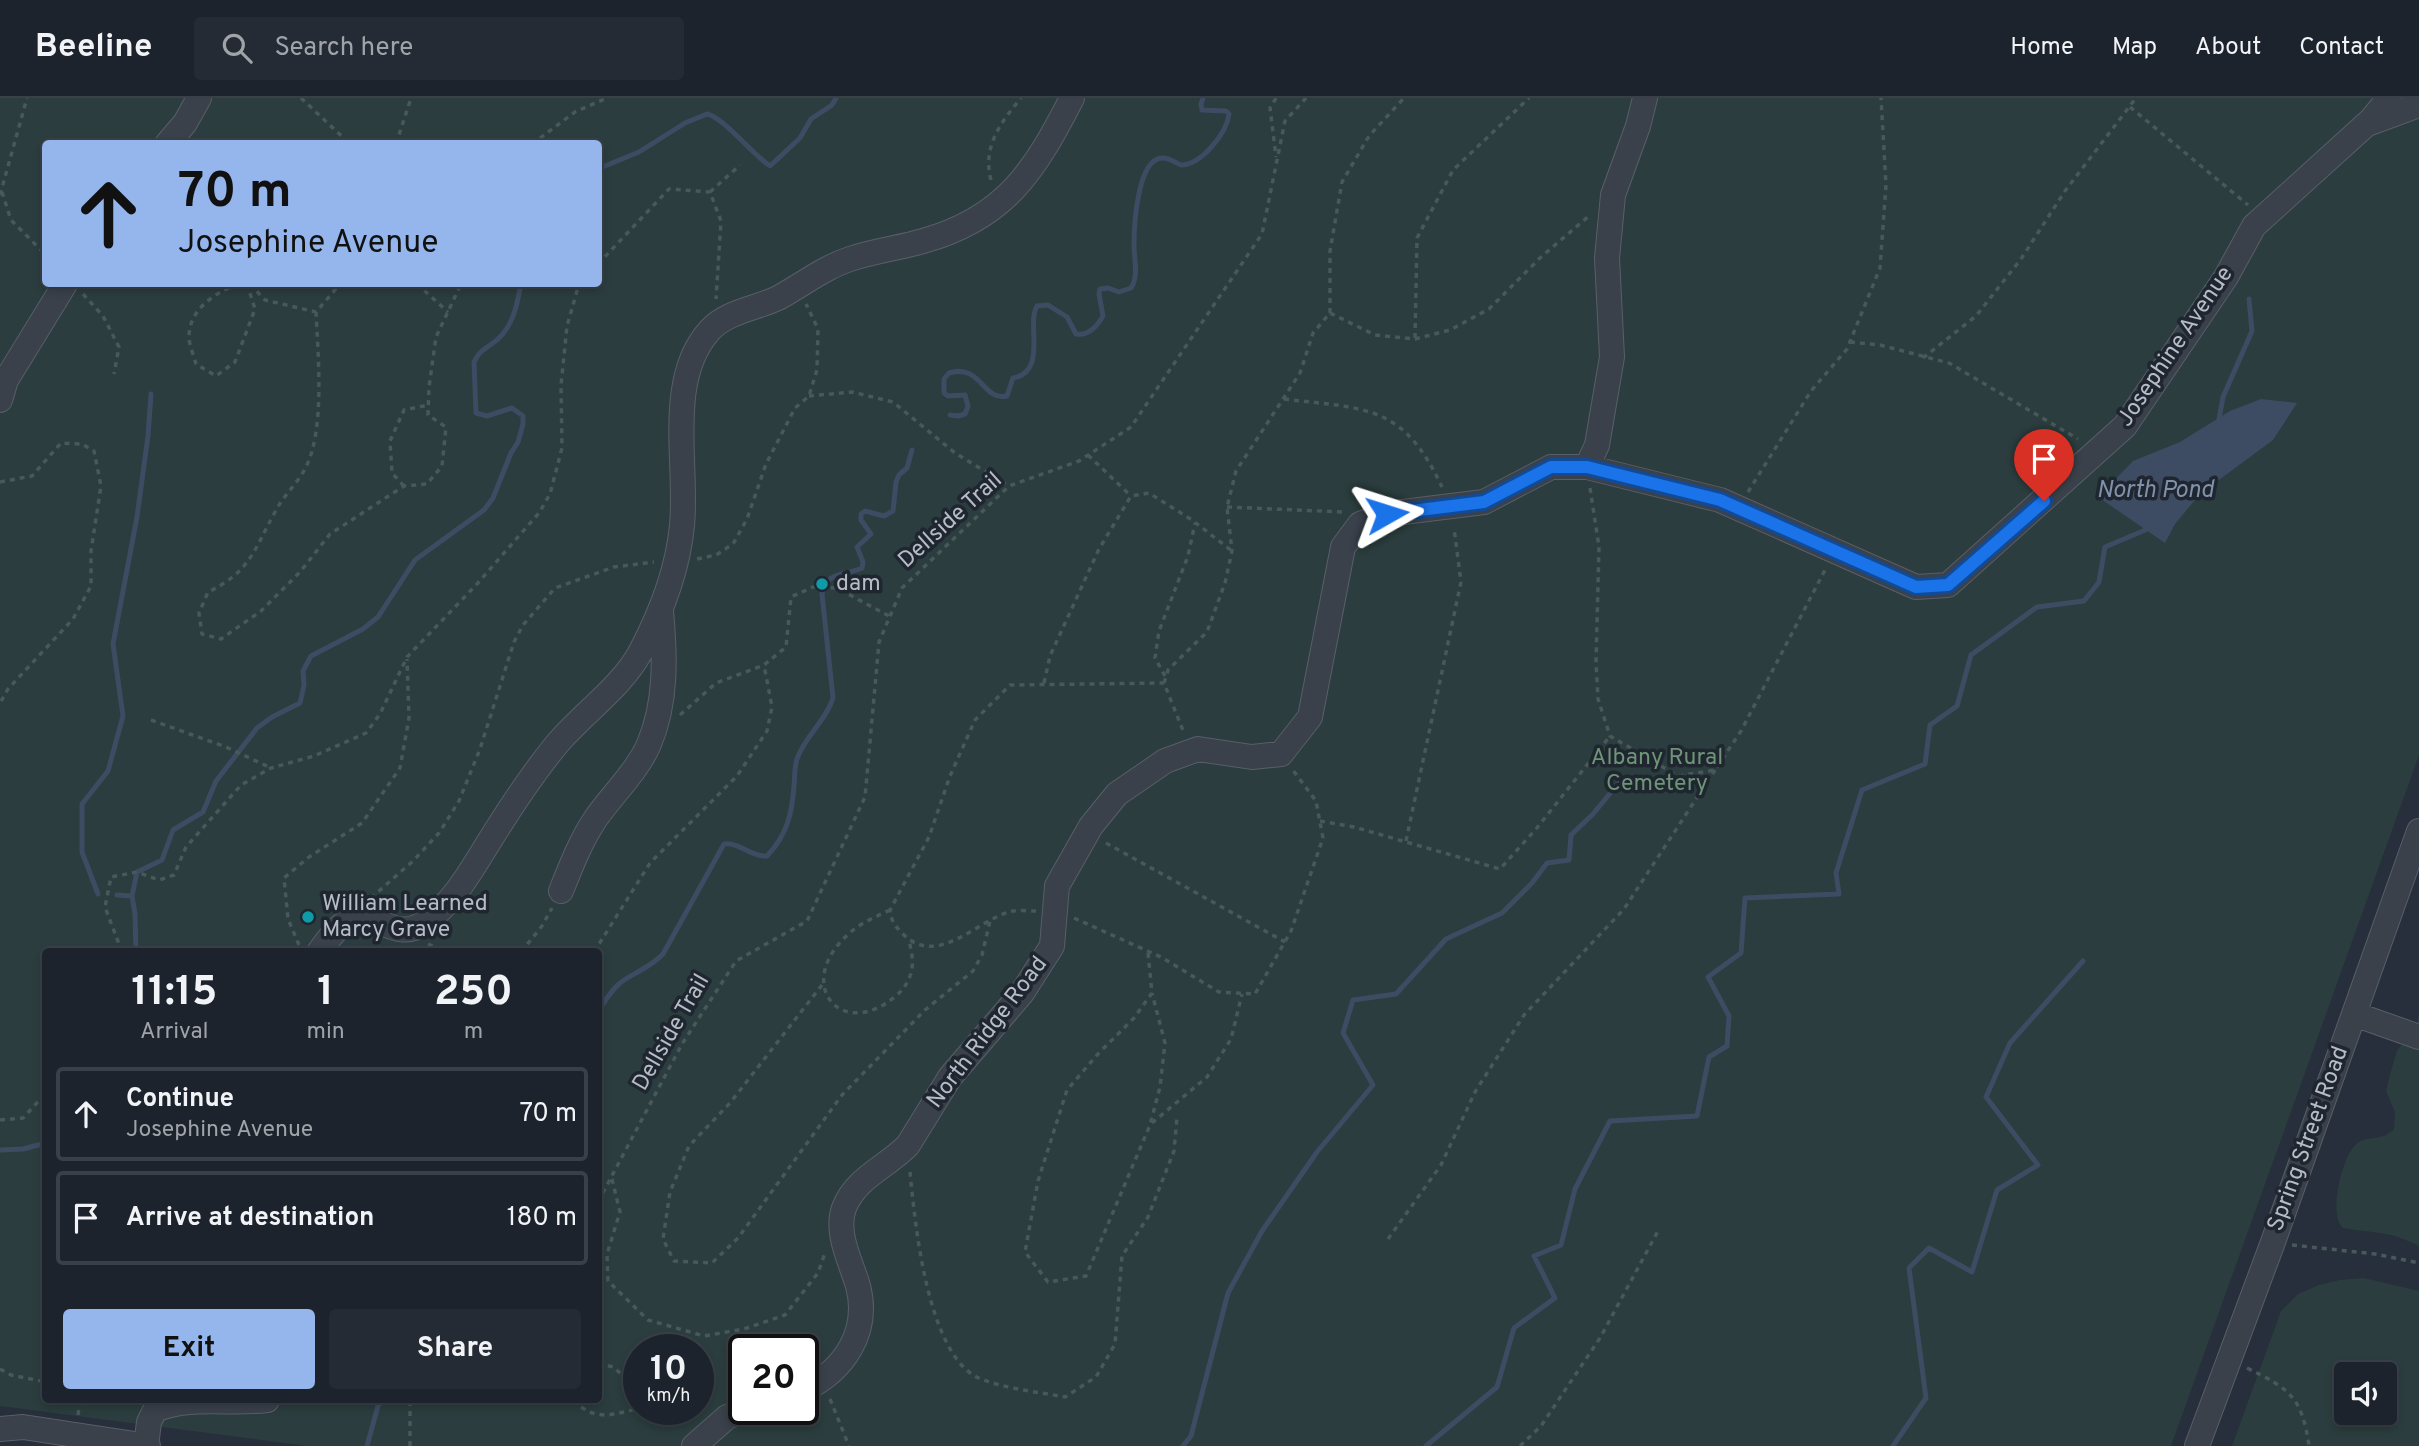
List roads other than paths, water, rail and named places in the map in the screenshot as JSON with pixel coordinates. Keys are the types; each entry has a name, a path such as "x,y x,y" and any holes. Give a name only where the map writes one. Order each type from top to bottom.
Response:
{"street":[{"path":"170,140 185,123 198,98"},
{"path":"322,948 339,928 351,920 364,919 405,931 423,924 445,905 456,893 522,790 558,743 639,655 661,610 677,560 682,524 681,422 685,388 699,344 722,319 780,297 797,284 847,260 944,234 1000,202 1016,189 1035,164 1072,98"},
{"path":"1587,467 1597,445 1612,357 1607,258 1613,195 1638,126 1645,98"},
{"name":"Josephine Avenue","path":"1587,467 1720,500 1916,587 1948,585 2125,426 2226,277 2254,226 2365,125 2389,98"},
{"name":"Josephine Avenue","path":"2365,125 2419,105"},
{"path":"0,400 6,380 73,288"},
{"name":"North Ridge Road","path":"819,1381 839,1366 848,1353 859,1326 859,1290 842,1226 845,1207 853,1191 869,1174 908,1145 950,1077 1022,993 1052,946 1056,886 1087,832 1117,794 1165,761 1198,749 1252,757 1281,754 1310,717 1343,547 1360,524 1387,514 1484,502 1551,467 1587,467"},
{"path":"561,891 585,836 642,757 652,736 658,714 665,660 661,610"},
{"name":"Spring Street Road","path":"2197,1446 2273,1242 2419,831"},
{"path":"2354,1014 2419,1037"},
{"path":"0,1429 23,1427 147,1446 149,1422 155,1410 171,1403 244,1403"},
{"path":"694,1446 728,1417"}],"water":[{"name":"North Pond","path":"2261,399 2297,403 2273,440 2200,494 2175,524 2165,543 2098,497 2133,461 2180,442 2230,411"}],"waterway":[{"path":"602,167 639,152 685,123 707,114 721,122 770,166 800,138 811,119 832,105 836,98"},
{"path":"950,415 965,414 968,406 965,395 948,396 944,393 944,379 949,373 968,373 992,394 1007,396 1013,378 1024,374 1030,367 1037,306 1048,305 1067,317 1076,334 1085,333 1095,327 1103,316 1100,289 1108,288 1119,292 1131,288 1135,273 1136,210 1147,170 1154,161 1162,158 1181,165 1197,160 1212,147 1227,122 1229,114 1226,111 1202,110 1203,98"},
{"path":"136,948 132,896 137,872 162,860 173,830 203,812 216,781 257,728 300,703 304,685 303,671 311,656 363,629 378,617 415,560 484,510 493,498 518,442 523,416 512,408 487,416 476,413 474,362 508,327 520,287"},
{"path":"2218,425 2223,397 2252,331 2249,299"},
{"path":"98,894 82,852 82,804 108,771 123,716 113,644 137,517 151,394"},
{"path":"602,1005 620,983 663,954 724,844 767,856 784,832 790,815 797,759 833,698 822,594 824,587 827,581 837,575 862,568 863,562 857,547 871,534 861,520 861,514 865,511 884,516 893,511 896,482 907,468 912,450"},
{"path":"1426,1446 1497,1387 1514,1328 1555,1298 1534,1256 1561,1245 1575,1189 1610,1121 1697,1116 1709,1057 1727,1046 1729,1016 1708,977 1741,953 1745,898 1839,894 1836,873 1862,790 1925,764 1930,725 1957,706 1971,655 2037,607 2084,601 2099,582 2105,547 2150,528"},
{"path":"1183,1446 1191,1436 1228,1293 1262,1231 1317,1152 1373,1085 1343,1033 1353,1000 1396,994 1446,939 1502,913 1532,883 1547,863 1569,860 1571,835 1593,814 1621,780"},
{"path":"117,895 132,896"},
{"path":"1893,1446 1926,1398 1909,1268 1929,1248 1972,1272 1997,1190 2038,1165 1986,1097 2010,1043 2083,961"},
{"path":"0,1150 23,1149 42,1144"},
{"path":"367,1446 380,1403"}],"place":[{"name":"dam","path":"822,584"},
{"name":"William Learned Marcy Grave","path":"308,917"}],"park label":[{"name":"Albany Rural Cemetery","path":"1657,771"}]}
